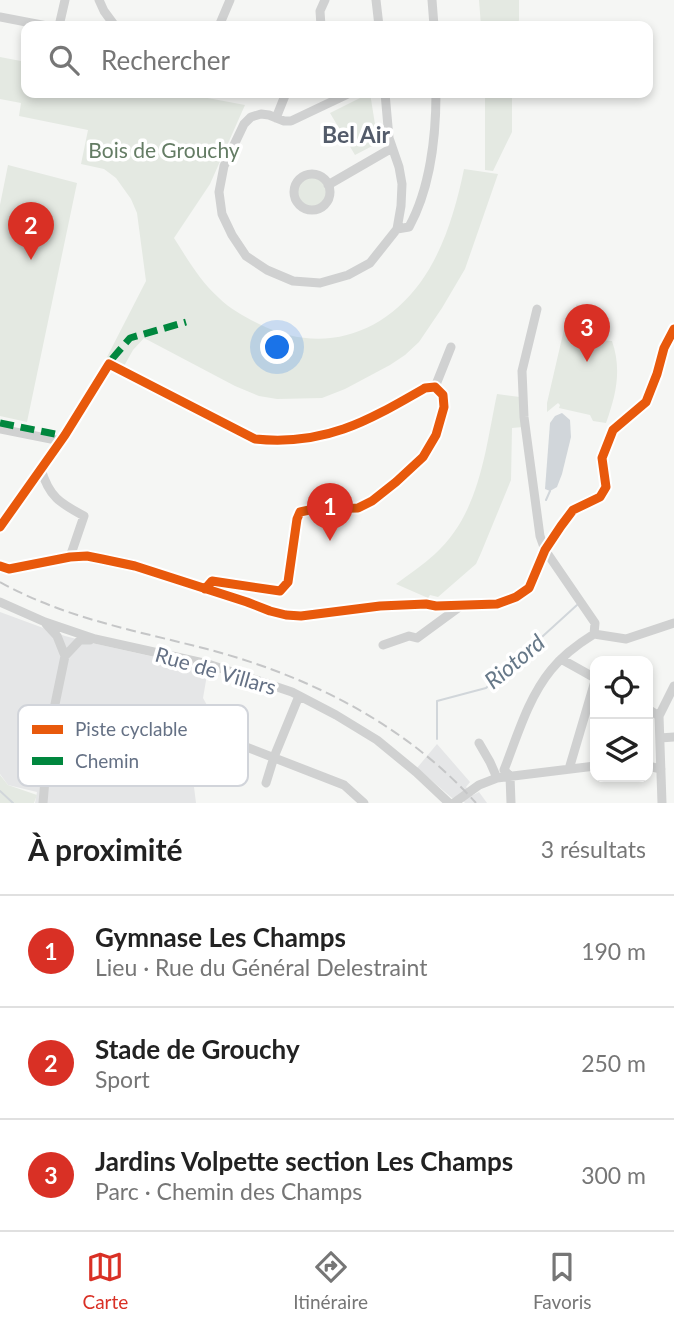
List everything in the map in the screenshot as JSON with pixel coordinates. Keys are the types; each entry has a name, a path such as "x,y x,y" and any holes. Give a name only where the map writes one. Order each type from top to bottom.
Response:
{"street":[{"path":"60,21 65,0"},
{"path":"221,21 230,0"},
{"path":"321,21 320,11 325,0"},
{"path":"376,0 378,21"},
{"path":"432,0 434,21"},
{"path":"102,2 113,21"},
{"path":"0,17 21,21"},
{"path":"276,118 284,98"},
{"path":"339,98 291,121 261,114 251,117 244,124 223,166 219,192 222,214 232,235 246,256 267,270 293,281 320,283 348,275 370,264 397,229 402,184 389,138 385,98"},
{"path":"397,229 409,227 425,187 433,143 436,98"},
{"path":"328,184 392,148"},
{"path":"314,174 328,184 327,201 320,208 306,209 297,203 295,186 303,177 314,174"},
{"path":"537,309 522,371 524,416 540,536 545,550 595,623 594,635"},
{"path":"0,566 9,569 87,556 121,562 270,611 301,617 380,606 507,602 525,592 533,582 545,550 573,510 600,497 606,487 603,458 613,430 646,402 664,348 674,329"},
{"path":"435,387 451,347"},
{"path":"0,527 61,441 109,364 255,439 278,442 314,438 344,429 365,421 425,388 435,387"},
{"path":"205,589 212,581 280,591 284,588 288,582 300,512 358,508 372,501 405,474 423,457 436,435 444,407 443,395 435,387"},
{"path":"0,429 61,441"},
{"path":"41,469 45,483 59,502 84,516 70,557"},
{"name":"Rue de Villars","path":"0,602 45,622 95,639 208,664 292,692 377,740 451,803"},
{"path":"383,645 409,636 417,638 462,605"},
{"path":"45,622 57,636 65,656"},
{"path":"511,803 510,776 504,770 534,697 550,671 561,659 594,635 626,639 674,623"},
{"path":"60,643 65,636 75,632"},
{"path":"55,705 65,656 80,640 95,639"},
{"path":"561,659 590,677"},
{"path":"674,686 659,716 662,803 674,801"},
{"path":"267,783 274,757 299,696"},
{"path":"569,769 590,697"},
{"path":"653,712 659,716"},
{"path":"660,738 674,737"},
{"path":"479,743 497,778"},
{"path":"248,747 344,785 364,803"},
{"path":"451,803 479,785 497,778 590,767"},
{"path":"653,767 661,769"}],"shaded area":[{"path":"562,413 570,420 571,437 557,487 550,491 545,489 550,423 555,416"},
{"path":"0,612 65,636 208,669 203,698 207,705 18,705 18,786 194,786 196,803 35,803 37,792 8,785 0,774"},
{"path":"437,744 470,782 466,787 473,795 479,792 487,803 465,803 459,797 452,798 417,768"}],"green space":[{"path":"479,0 519,0 519,21 481,21"},
{"name":"Bois de Grouchy","path":"0,57 21,61 21,98 208,98 245,105 210,184 174,238 200,277 223,302 259,324 304,338 347,335 367,328 404,301 420,283 436,257 453,214 464,169 498,174 465,269 419,342 390,365 345,389 322,398 277,399 259,396 235,386 144,338 124,366 107,357 146,281 137,213 116,178 104,169 81,164 88,130 19,116 21,103 0,99"},
{"path":"360,98 371,98 378,143 355,155 330,113"},
{"path":"485,98 512,98 512,132 493,171 485,170"},
{"path":"8,165 77,183 27,422 0,416 0,205"},
{"path":"312,177 322,182 327,192 322,202 312,207 302,202 297,192 302,182"},
{"path":"577,304 592,333 599,340 612,341 615,352 616,382 606,423 593,421 590,415 559,408 558,403 547,412 565,325 574,318 572,315"},
{"path":"497,394 520,397 523,427 512,428 511,480 476,564 438,597 430,595 428,598 396,584 435,554 462,520 484,459"},
{"path":"0,775 8,785 37,795 34,803 0,803"}],"waterway":[{"path":"546,500 550,491"},
{"name":"Riotord","path":"437,739 437,701 486,688 577,605"},
{"path":"0,791 13,803"}],"railway":[{"path":"0,582 75,614 245,660 318,689 353,706 418,749 476,803"}],"marked path":[{"path":"112,359 130,338 186,322"},
{"path":"0,423 60,435"}],"cycle path":[{"path":"0,566 9,569 87,556 135,566 286,615 301,616 380,606 497,604 516,597 529,588 545,550 573,510 600,497 606,487 602,458 613,430 646,402 664,348 674,329"},
{"path":"0,527 65,435 109,364 255,439 303,439 324,435 364,421 425,388 435,387 443,395 444,407 436,435 423,457 396,482 372,501 358,508 300,512 288,582 280,591 212,581 205,589"}],"place":[{"name":"Stade de Grouchy","path":"31,260"},
{"name":"Jardins Volpette section Les Champs","path":"587,362"},
{"name":"Gymnase Les Champs","path":"330,541"}],"district":[{"name":"Bel Air","path":"356,134"}]}
